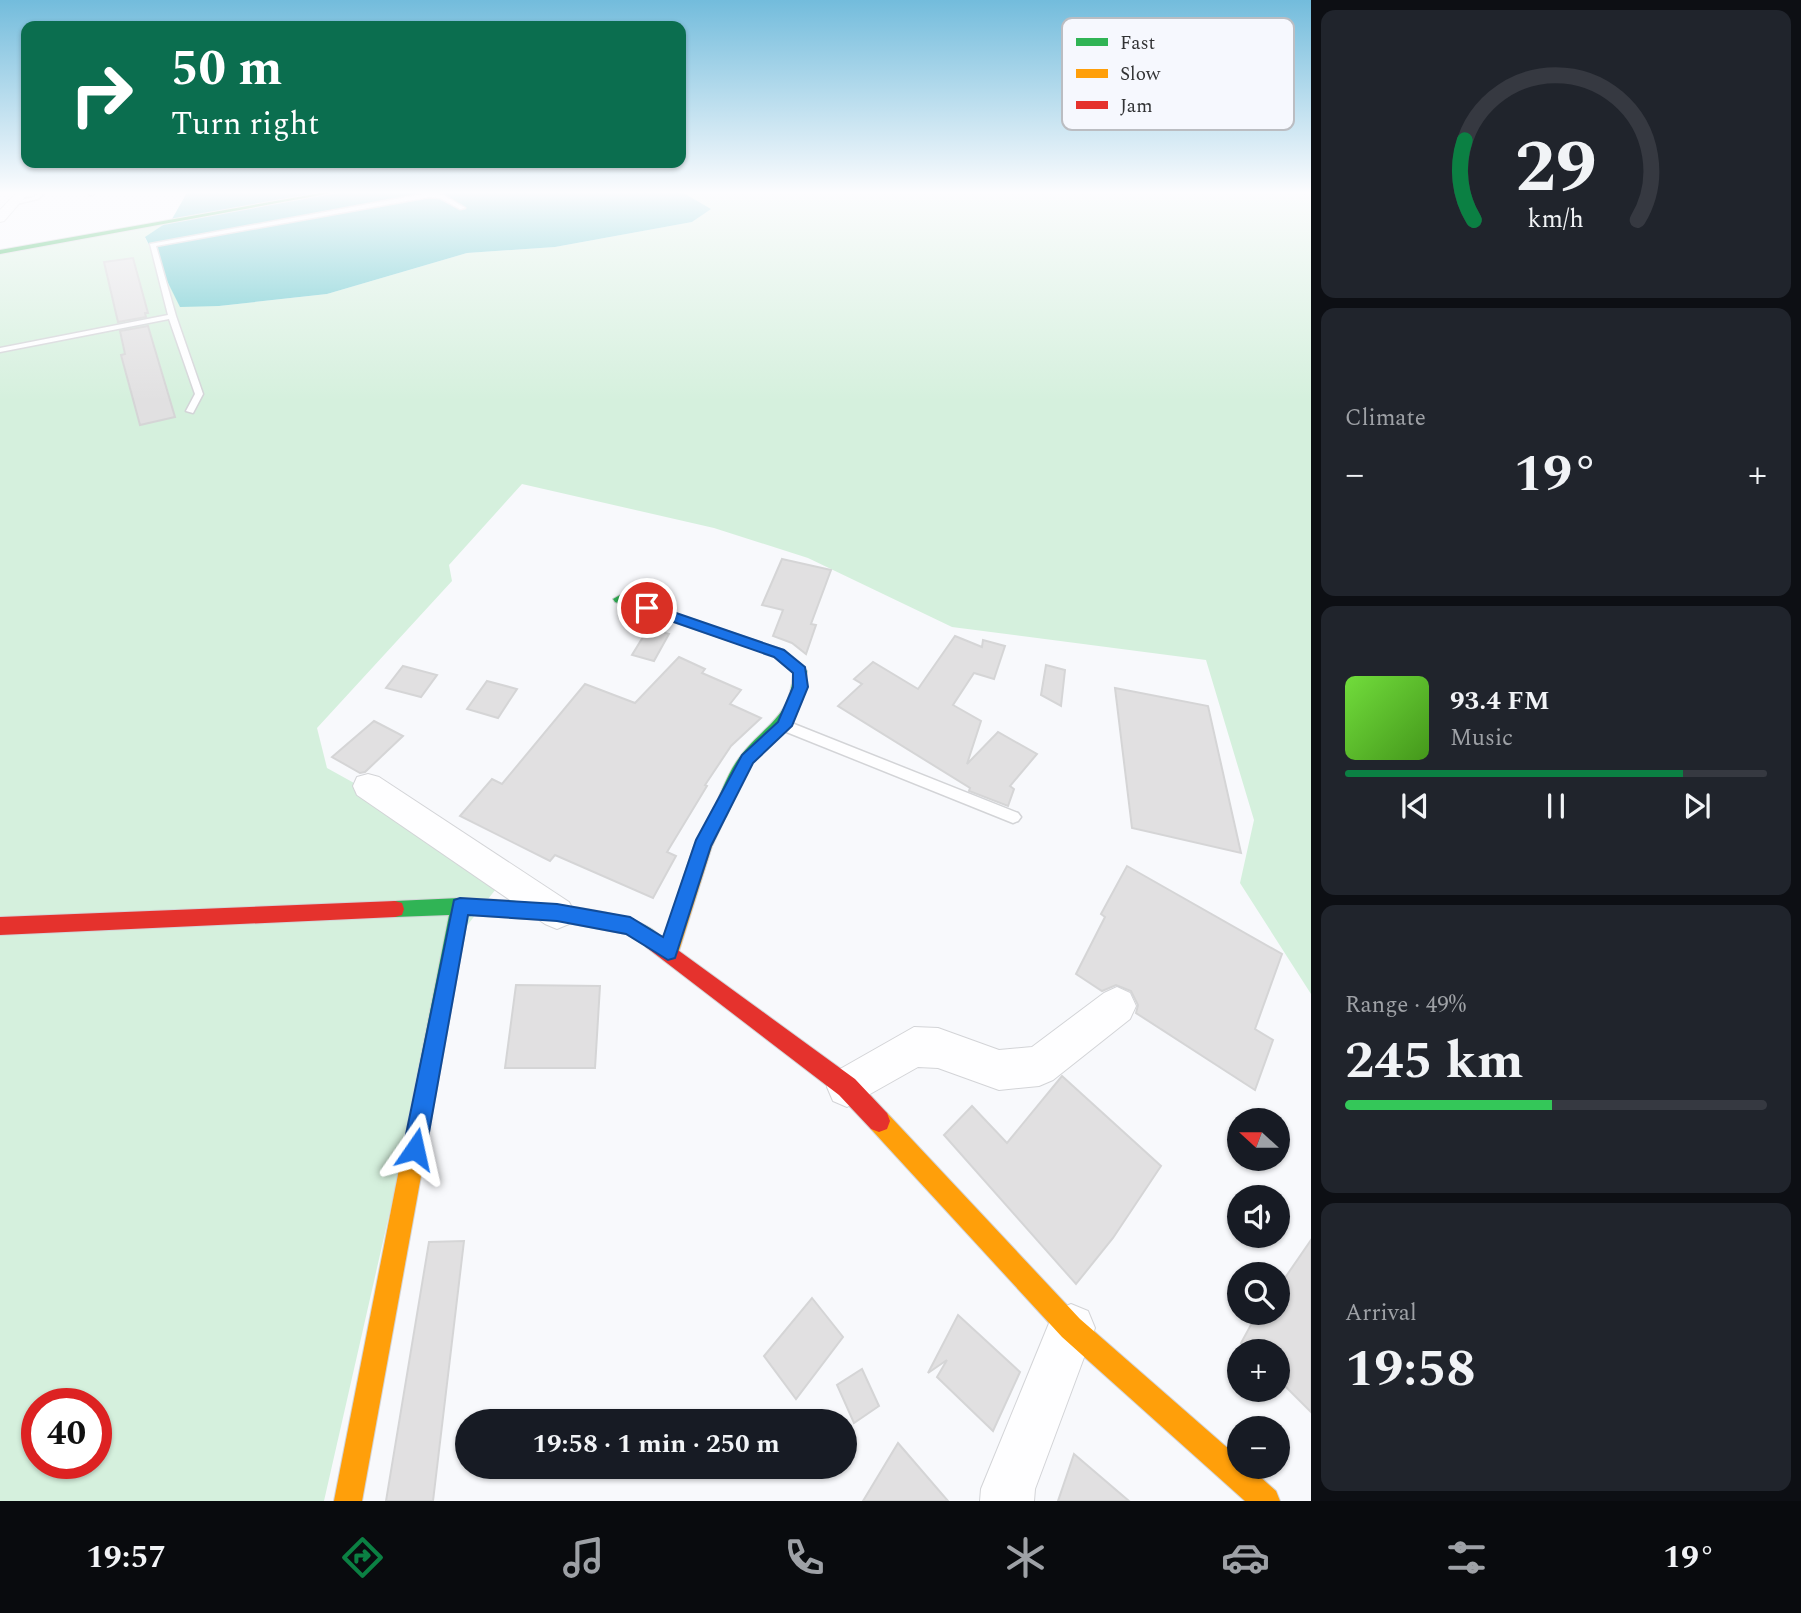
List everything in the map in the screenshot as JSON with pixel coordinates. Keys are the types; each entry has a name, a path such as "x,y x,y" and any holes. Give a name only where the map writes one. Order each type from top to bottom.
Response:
{"street":[{"path":"620,599 779,653 800,671 801,687 784,726 747,759 703,846 668,951"},
{"path":"368,786 557,913"},
{"path":"348,1501 460,906"},
{"path":"0,926 460,906 557,913 630,926 668,951 847,1087 1071,1328 1266,1501"},
{"path":"847,1087 914,1047 938,1048 999,1070 1039,1066 1117,1006"},
{"path":"1007,1501 1007,1489 1071,1328"}],"lane":[{"path":"157,261 199,394 190,411"},
{"path":"0,350 172,316"},
{"path":"784,726 1013,817"}],"green space":[{"path":"0,261 157,261 180,306 219,306 327,294 440,261 1311,261 1311,994 1240,883 1254,820 1206,660 952,627 808,558 714,528 522,484 449,565 452,581 317,728 327,768 511,870 450,947 324,1501 0,1501"}],"water":[{"path":"157,261 440,261 327,294 219,306 180,307"}],"building":[{"path":"134,261 148,313 145,313 146,317 118,322 104,262"},
{"path":"148,326 175,417 140,425 121,355 125,354 120,331"},
{"path":"782,559 831,570 811,624 816,625 806,654 792,643 773,636 783,610 762,605"},
{"path":"648,629 669,634 654,661 632,655"},
{"path":"955,636 982,647 983,640 1005,646 994,679 974,673 953,705 981,721 967,764 998,732 1037,754 1010,786 1014,789 1008,806 969,791 970,788 838,706 862,684 854,679 873,662 918,689"},
{"path":"679,657 705,669 702,673 741,690 730,704 761,718 731,746 705,785 707,786 667,852 676,856 653,898 555,855 550,861 460,816 492,779 502,784 585,684 635,703"},
{"path":"1046,665 1065,670 1061,706 1041,695"},
{"path":"403,666 437,675 421,697 386,688"},
{"path":"487,681 517,689 498,718 467,709"},
{"path":"1115,688 1208,706 1241,853 1132,828"},
{"path":"374,721 403,736 365,772 360,773 332,757"},
{"path":"1127,866 1282,954 1255,1029 1273,1040 1255,1090 1136,1013 1138,1005 1131,991 1116,985 1102,991 1076,974 1105,917 1101,914"},
{"path":"516,985 600,986 595,1068 505,1068"},
{"path":"1062,1076 1161,1166 1113,1238 1076,1284 944,1135 972,1106 1007,1143"},
{"path":"1311,1240 1311,1412 1290,1391 1290,1339 1243,1339 1251,1325 1290,1325 1290,1271"},
{"path":"464,1241 433,1501 386,1501 429,1242"},
{"path":"812,1298 843,1337 796,1399 764,1356"},
{"path":"958,1315 1020,1372 993,1431 937,1377 947,1360 928,1373"},
{"path":"862,1369 879,1406 857,1421 857,1409 848,1409 837,1385"},
{"path":"898,1443 948,1501 863,1501"},
{"path":"1074,1454 1129,1501 1058,1501"}],"traffic: fast":[{"path":"620,599 779,653 800,671 800,686 792,710 744,764 720,812"},
{"path":"395,909 460,906 557,913 630,926 653,941"},
{"path":"426,1088 460,906"}],"traffic: slow":[{"path":"669,951 703,846 720,812"},
{"path":"348,1501 426,1088"},
{"path":"879,1121 1071,1328 1266,1501"}],"traffic: jam":[{"path":"0,926 395,909"},
{"path":"653,941 847,1087 879,1121"}],"route":[{"path":"415,1149 460,906 557,913 630,926 668,951 703,846 747,759 784,726 801,687 800,671 779,653 647,608"}]}
